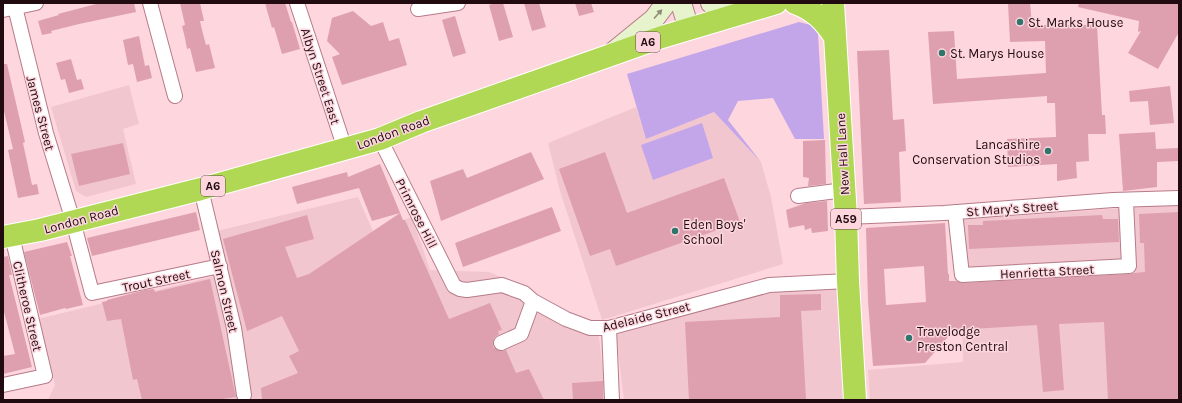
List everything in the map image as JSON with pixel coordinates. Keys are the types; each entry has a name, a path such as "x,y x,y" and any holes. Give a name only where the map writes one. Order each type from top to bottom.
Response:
{"highway":[{"name":"London Road","path":"7,236 40,230 201,189 380,139 421,122 607,58 662,37 776,3"},
{"path":"795,3 820,17 827,24 835,37"},
{"name":"New Hall Lane","path":"833,3 846,217 854,400"}],"street":[{"path":"11,7 36,3"},
{"path":"150,3 175,96"},
{"name":"Albyn Street East","path":"297,3 345,149"},
{"path":"418,9 458,3"},
{"path":"607,58 654,19 666,3"},
{"path":"681,3 689,29"},
{"path":"711,3 723,11 736,14"},
{"name":"James Street","path":"11,7 46,133 73,221 92,293"},
{"name":"Primrose Hill","path":"380,139 454,286"},
{"name":"Salmon Street","path":"201,189 234,328 244,395"},
{"path":"798,196 844,190"},
{"name":"St Mary's Street","path":"846,217 955,212 1114,200 1126,201 1179,198"},
{"name":"Henrietta Street","path":"955,212 962,276 1129,266 1126,201"},
{"name":"Clitheroe Street","path":"3,385 45,376 7,236"},
{"name":"Trout Street","path":"92,293 220,266"},
{"name":"Adelaide Street","path":"454,286 467,290 502,285 524,293 533,301 566,319 590,328 608,328 769,285 848,282"},
{"path":"501,343 521,334 533,301"},
{"path":"608,328 612,400"}],"shaded area":[{"path":"799,22 811,25 818,34 824,139 795,139 773,98 738,101 728,120 761,162 714,112 646,139 627,74"},
{"path":"129,85 139,124 123,129 136,184 86,197 76,191 51,107"},
{"name":"Eden Boys' School","path":"636,107 646,139 714,112 761,162 771,197 783,264 602,320 560,191 548,143"},
{"path":"702,123 713,158 653,180 641,145"},
{"path":"358,197 373,231 412,217 430,270 489,272 531,290 599,337 606,400 48,400 55,385 38,319 227,273 217,231"},
{"path":"1179,204 1179,400 870,400 868,370 963,362 961,254 956,220"},
{"path":"838,287 843,400 624,400 616,335 777,289"}],"building":[{"path":"100,3 134,3 136,12 79,24 51,31 52,33 42,35 38,21"},
{"path":"180,3 200,3 204,21 200,21 203,34 206,45 209,44 215,68 196,72 190,48 187,49 182,26 185,25"},
{"path":"265,3 285,3 300,49 282,54 274,27 272,28"},
{"path":"503,3 513,37 499,41 489,5"},
{"path":"524,3 539,3 546,27 532,31"},
{"path":"575,3 591,3 594,12 579,16"},
{"path":"1008,3 1030,3 1032,25 1097,25 1102,115 1105,115 1106,134 1088,134 1089,161 1076,162 1077,178 1057,181 1057,164 1008,167 1007,139 1056,137 1055,103 1047,103 1047,96 933,104 928,32 954,31 957,79 1046,73 1045,41 1010,42"},
{"path":"1079,3 1179,3 1179,32 1158,69 1128,53 1141,31 1138,32 1139,21 1078,7"},
{"path":"353,11 371,26 383,22 389,41 399,38 407,65 342,85 332,57 340,54 327,41 332,18"},
{"path":"455,16 466,53 453,57 442,20"},
{"path":"139,36 145,66 149,65 152,78 137,82 133,64 128,65 123,40"},
{"path":"889,50 893,120 904,119 906,151 899,152 901,202 864,204 857,51"},
{"path":"71,59 77,80 81,79 84,89 69,93 65,79 61,80 56,63"},
{"path":"3,64 7,64 25,142 23,143 32,185 37,184 39,194 18,198 8,150 13,149 3,107"},
{"path":"1170,86 1174,123 1150,125 1148,101 1130,102 1129,91"},
{"path":"1155,132 1156,149 1179,148 1179,161 1157,162 1157,187 1123,191 1119,134"},
{"path":"825,140 826,184 808,186 809,178 803,177 803,141"},
{"path":"123,143 130,174 79,186 71,154"},
{"path":"531,152 544,179 441,221 430,181 463,169 467,178"},
{"path":"605,152 627,213 724,178 740,222 616,266 610,249 590,256 559,169"},
{"path":"380,164 403,220 405,220 449,319 490,303 502,330 498,331 499,334 494,338 493,347 500,351 506,350 516,373 529,369 544,400 262,400 261,388 298,373 289,356 299,351 282,316 247,331 223,239 307,215 314,239 285,247 297,278 309,274 400,213 372,221 359,188 297,204 292,187 347,172 348,177"},
{"path":"827,201 828,231 812,233 811,228 805,230 804,225 789,228 786,210 806,203"},
{"path":"552,207 561,231 463,267 455,243"},
{"path":"196,212 200,230 92,256 87,238"},
{"path":"1179,212 1179,400 1108,400 1104,322 1059,324 1064,390 1043,392 1037,325 954,330 925,363 873,366 868,301 866,228 945,223 949,281 962,283 1145,272 1144,243 1140,243 1139,214","holes":["924,266 926,302 886,305 884,269"]},
{"path":"1102,215 1103,219 1118,219 1119,242 969,249 968,225 983,225 983,221"},
{"path":"67,242 72,256 70,256 83,305 40,315 24,252"},
{"path":"8,256 12,275 9,275 32,367 3,374 3,356 15,354 3,308 3,257"},
{"path":"210,279 236,397 216,400 142,400 137,379 133,380 121,319 107,321 102,302 145,290 154,289 155,292"},
{"path":"821,294 821,310 801,311 806,400 689,400 685,322 780,317 780,295"},
{"path":"603,381 603,400 573,400 572,383"}],"place":[{"name":"St. Marks House","path":"1020,22"},
{"name":"St. Marys House","path":"942,53"},
{"name":"Lancashire Conservation Studios","path":"1048,151"},
{"name":"Eden Boys' School","path":"675,231"},
{"name":"Travelodge Preston Central","path":"909,338"}]}
